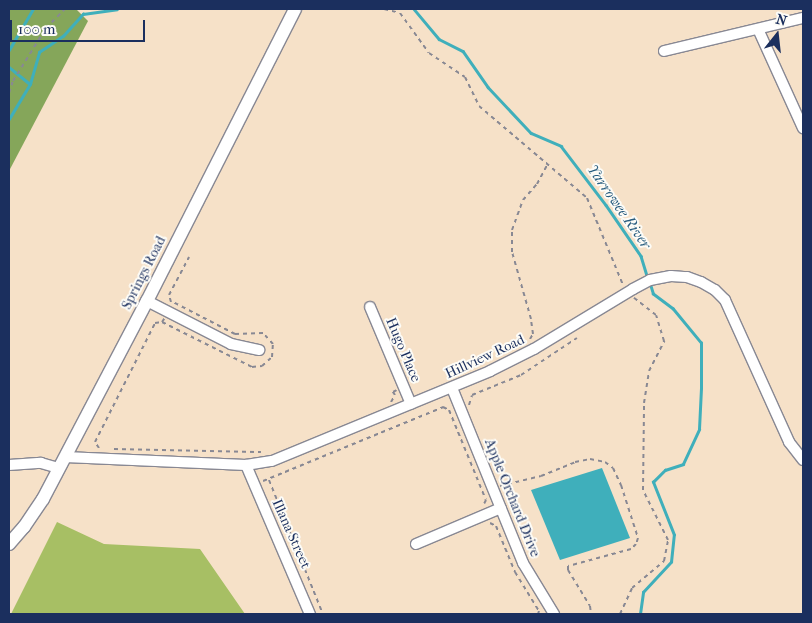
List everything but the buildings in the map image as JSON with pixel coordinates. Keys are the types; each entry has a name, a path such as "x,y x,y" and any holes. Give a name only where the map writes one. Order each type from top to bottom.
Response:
{"street":[{"name":"Springs Road","path":"9,544 29,520 62,462 147,301 290,10"},
{"path":"664,52 803,18"},
{"path":"758,29 803,128"},
{"name":"Hillview Road","path":"9,465 62,462 246,465 277,460 452,388 534,349 650,280 671,276 687,277 708,285 722,297 734,317 788,442 803,460"},
{"path":"147,301 231,344 259,350"},
{"name":"Hugo Place","path":"370,307 410,404"},
{"name":"Apple Orchard Drive","path":"452,388 523,563 554,614"},
{"name":"Illana Street","path":"246,465 310,614"},
{"path":"416,544 501,508"}],"path":[{"path":"9,93 23,63 46,28 65,9"},
{"path":"252,9 290,10"},
{"path":"384,9 400,13 429,53 465,77 479,106 587,198 618,277 656,315 664,341 648,371 644,403 643,490 668,540 664,561 632,588 620,614"},
{"path":"527,342 532,336 531,319 512,252 512,230 523,200 537,184 547,165"},
{"path":"170,307 172,302 169,295 189,257"},
{"path":"101,448 94,442 155,323 162,322 165,316"},
{"path":"450,413 470,405 472,395 521,376 577,338"},
{"path":"383,405 392,401 395,395 393,392 404,387"},
{"path":"254,484 443,408 449,410 486,500 483,506 478,507 482,516"},
{"path":"110,449 262,452"},
{"path":"493,489 514,481 546,474 575,462 598,460 611,466 621,485 638,538 636,544 631,549 568,566 568,570 590,606 591,614"},
{"path":"268,479 323,614"}],"green space":[{"path":"9,9 76,9 88,21 9,171"},
{"path":"57,522 104,544 200,549 245,614 11,614"}],"water":[{"path":"602,468 630,538 560,560 531,490"}],"waterway":[{"path":"9,50 33,9"},
{"name":"Yarrowee River","path":"9,119 30,84 39,52 63,36 83,14 117,9"},
{"name":"Yarrowee River","path":"414,9 439,39 463,51 488,87 531,133 561,146 606,205 641,256 648,279"},
{"path":"9,67 30,84"},
{"name":"Yarrowee River","path":"640,614 643,592 671,562 674,535 653,482 665,470 683,464 699,429 701,388 701,343 673,309 653,294 650,284"}]}
